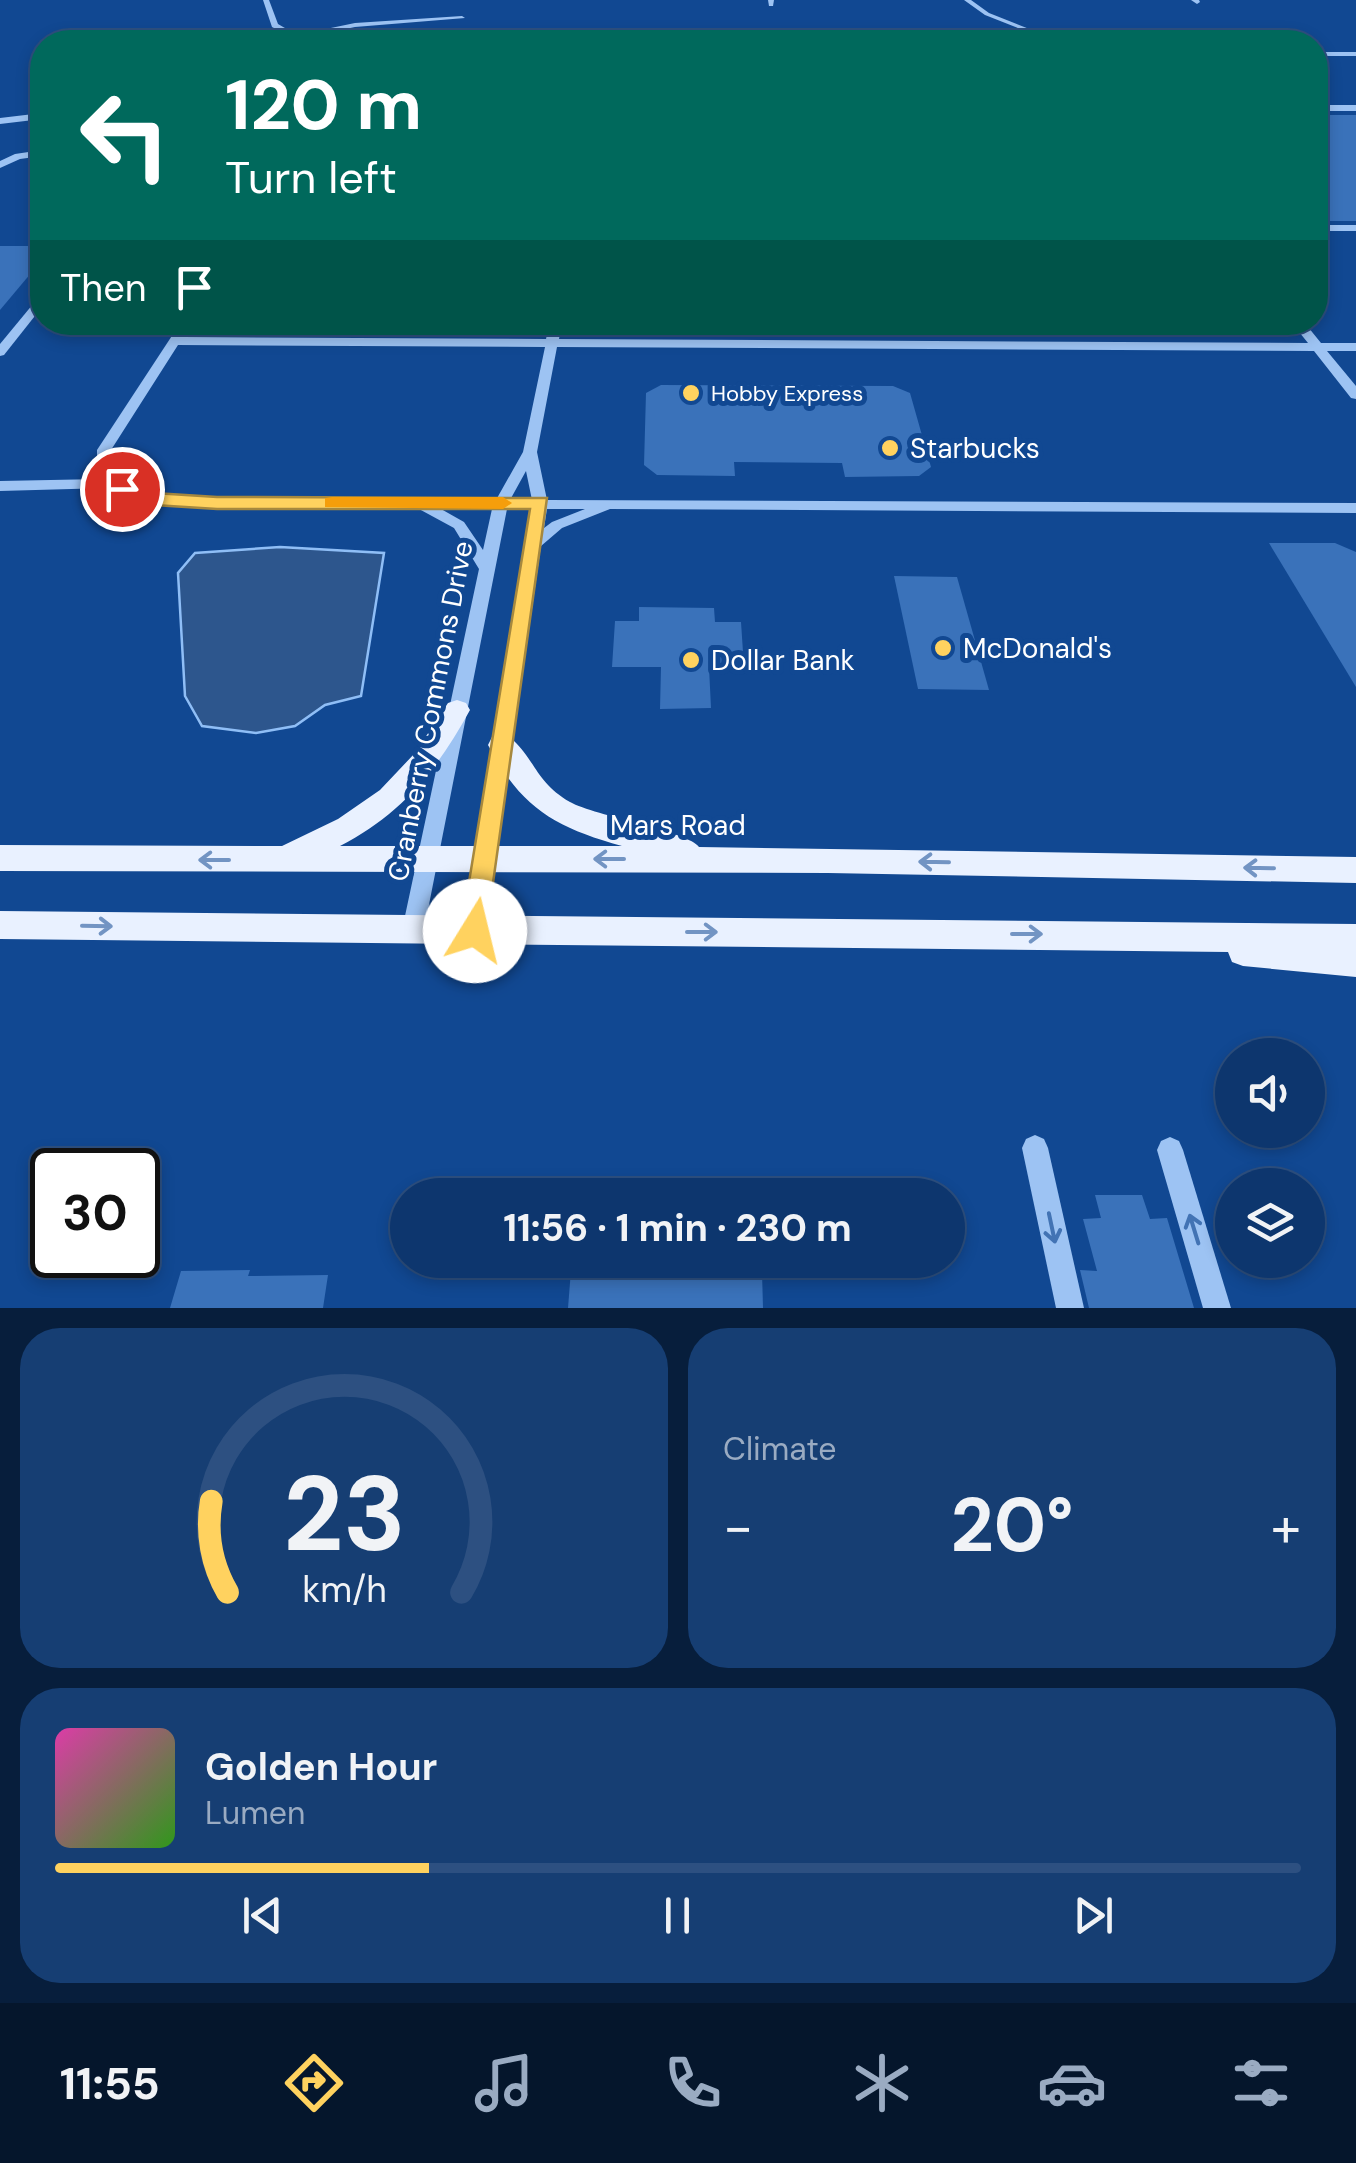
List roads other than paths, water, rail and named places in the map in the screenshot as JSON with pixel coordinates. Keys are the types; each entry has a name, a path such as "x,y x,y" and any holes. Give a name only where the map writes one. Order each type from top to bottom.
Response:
{"main road":[{"path":"274,860 349,831 386,804 428,761 457,710"},
{"path":"502,745 529,786 555,806 586,821 720,860"},
{"name":"Mars Road","path":"0,858 429,857 1356,870"},
{"path":"0,925 1356,939"},
{"path":"1124,935 1356,962"}],"street":[{"path":"266,0 269,18 286,30"},
{"path":"966,0 987,14 1028,30"},
{"path":"334,30 371,23 462,18"},
{"path":"1328,54 1356,54"},
{"path":"1328,108 1356,108"},
{"path":"0,120 30,117"},
{"path":"0,165 30,154"},
{"path":"1328,228 1356,228"},
{"path":"0,352 30,315"},
{"path":"111,483 104,473 108,439 179,335"},
{"name":"Cranberry Commons Drive","path":"413,930 501,503 530,452 553,335"},
{"path":"1307,335 1356,394"},
{"path":"175,341 1356,346"},
{"name":"Cranberry Commons Drive","path":"475,931 540,503 530,452"},
{"path":"0,486 111,483 135,495 217,503 1356,511"},
{"path":"410,503 429,507 459,525 486,568"},
{"path":"534,544 572,518 628,503"},
{"path":"1035,1148 1070,1308"},
{"path":"1170,1150 1218,1308"}],"water":[{"path":"280,547 384,553 361,696 325,705 295,726 256,733 202,726 185,696 178,573 195,553"}],"place":[{"name":"Hobby Express","path":"691,393"},
{"name":"Starbucks","path":"890,448"},
{"name":"McDonald's","path":"943,648"},
{"name":"Dollar Bank","path":"691,660"}]}
